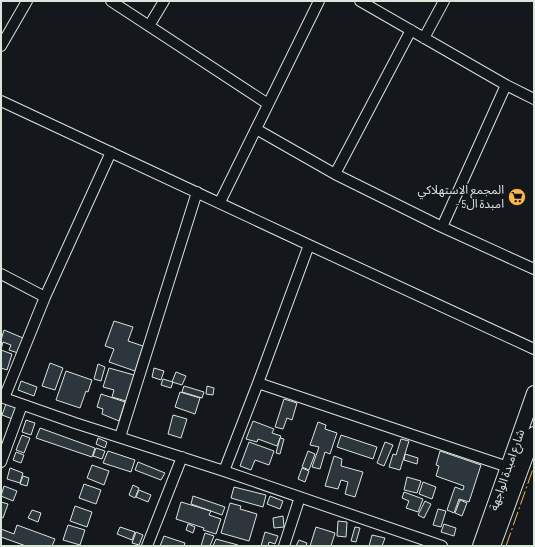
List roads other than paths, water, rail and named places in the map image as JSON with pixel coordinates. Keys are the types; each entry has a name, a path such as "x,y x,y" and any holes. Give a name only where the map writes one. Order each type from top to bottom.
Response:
{"main road":[{"name":"شارع امبدة الواجهة","path":"480,546 534,393"},
{"name":"شارع امبدة الواجهة","path":"493,546 534,434"}],"street":[{"path":"1,46 27,1"},
{"path":"111,1 268,104"},
{"path":"148,26 164,1"},
{"path":"220,202 319,1"},
{"path":"360,1 506,85 534,99"},
{"path":"424,38 444,1"},
{"path":"335,174 411,30"},
{"path":"442,227 506,85"},
{"path":"1,101 534,349"},
{"path":"256,129 335,174 442,227 534,269"},
{"path":"111,152 45,297 2,398 224,471 442,546"},
{"path":"120,437 197,192"},
{"path":"224,471 258,383 308,245"},
{"path":"1,274 45,297"},
{"path":"258,383 508,467"},
{"path":"1,462 22,405"},
{"path":"147,546 182,457"},
{"path":"284,546 300,497"}],"place":[{"name":"المجمع الاستهلاكي - امبدة ال5","path":"517,197"}]}
